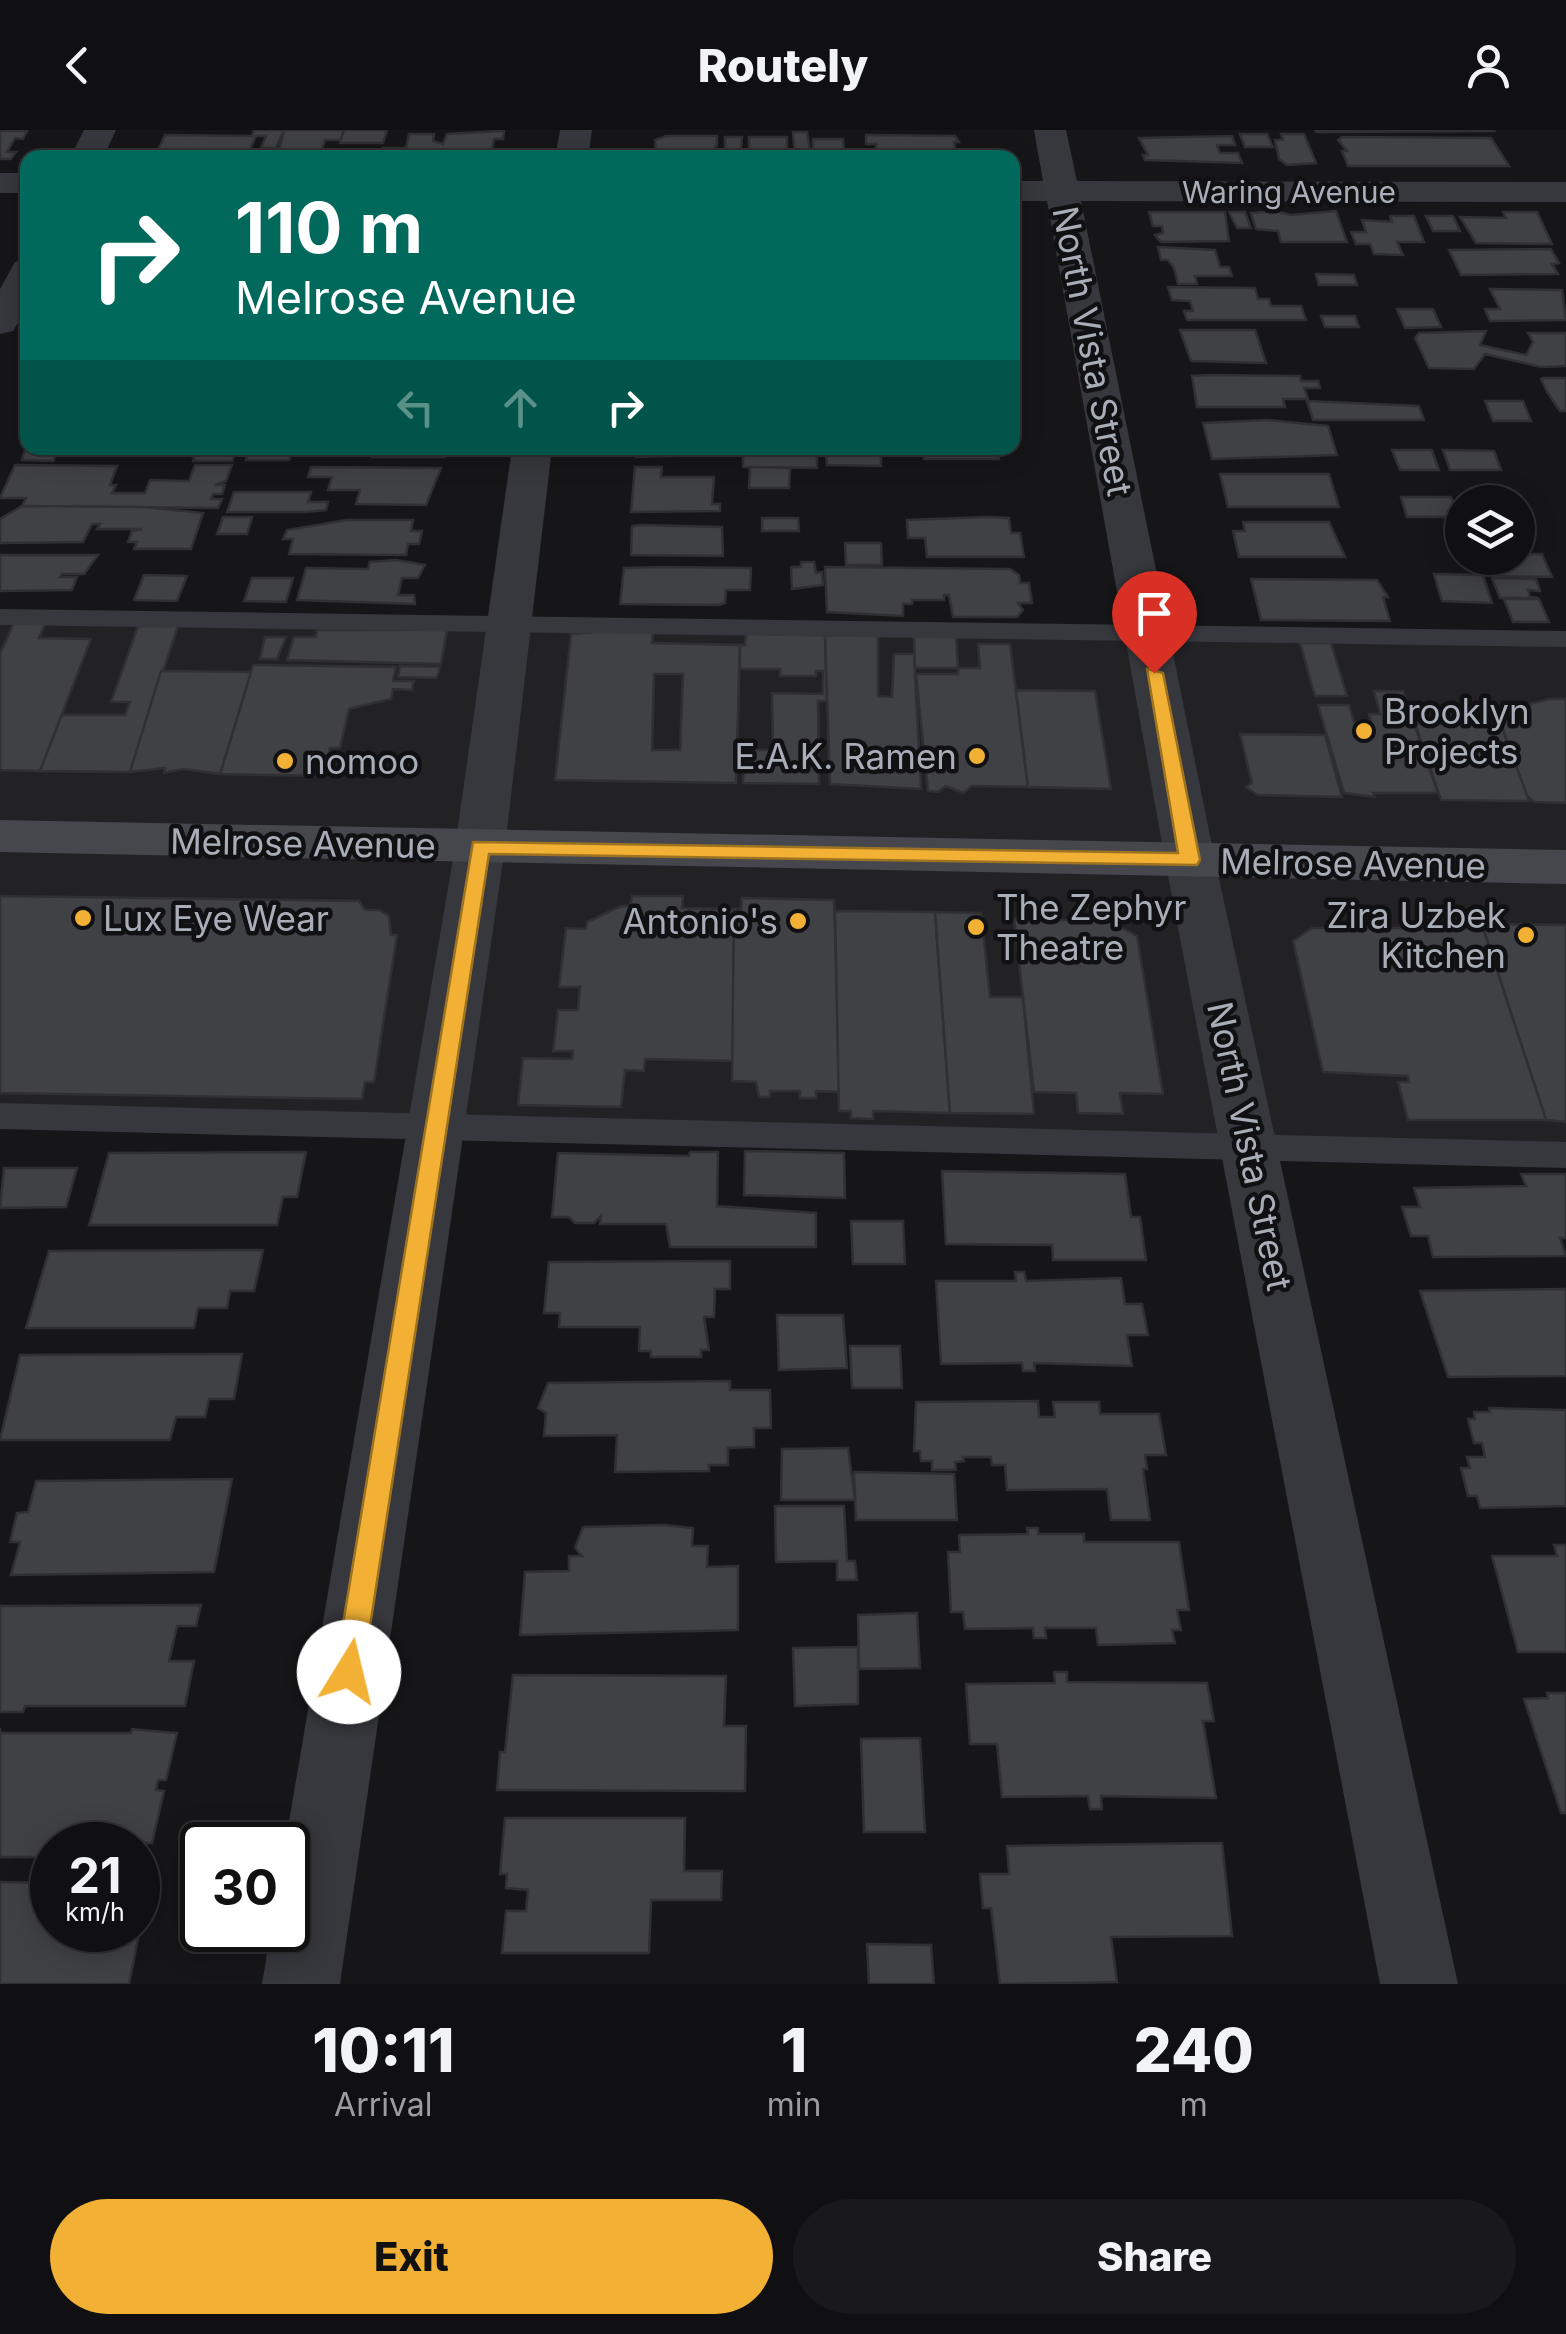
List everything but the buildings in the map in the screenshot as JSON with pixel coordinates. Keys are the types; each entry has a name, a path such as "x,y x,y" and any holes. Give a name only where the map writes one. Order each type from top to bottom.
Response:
{"main road":[{"name":"Melrose Avenue","path":"0,836 1566,867"}],"street":[{"name":"North Vista Street","path":"1050,130 1190,860 1252,1148 1419,1984"},
{"name":"Waring Avenue","path":"1020,191 1566,192"},
{"path":"0,323 20,285"},
{"path":"301,1984 433,1125 480,847 531,455"}],"lane":[{"path":"0,617 1566,639"},
{"path":"0,1116 1566,1154"}],"shaded area":[{"path":"0,611 1566,632 1566,1147 0,1117"}],"place":[{"name":"Brooklyn Projects","path":"1364,731"},
{"name":"E.A.K. Ramen","path":"977,756"},
{"name":"nomoo","path":"285,761"},
{"name":"Lux Eye Wear","path":"83,918"},
{"name":"Antonio's","path":"798,921"},
{"name":"The Zephyr Theatre","path":"976,927"},
{"name":"Zira Uzbek Kitchen","path":"1526,935"}],"route":[{"path":"349,1672 480,847 1190,860 1154,673"}]}
